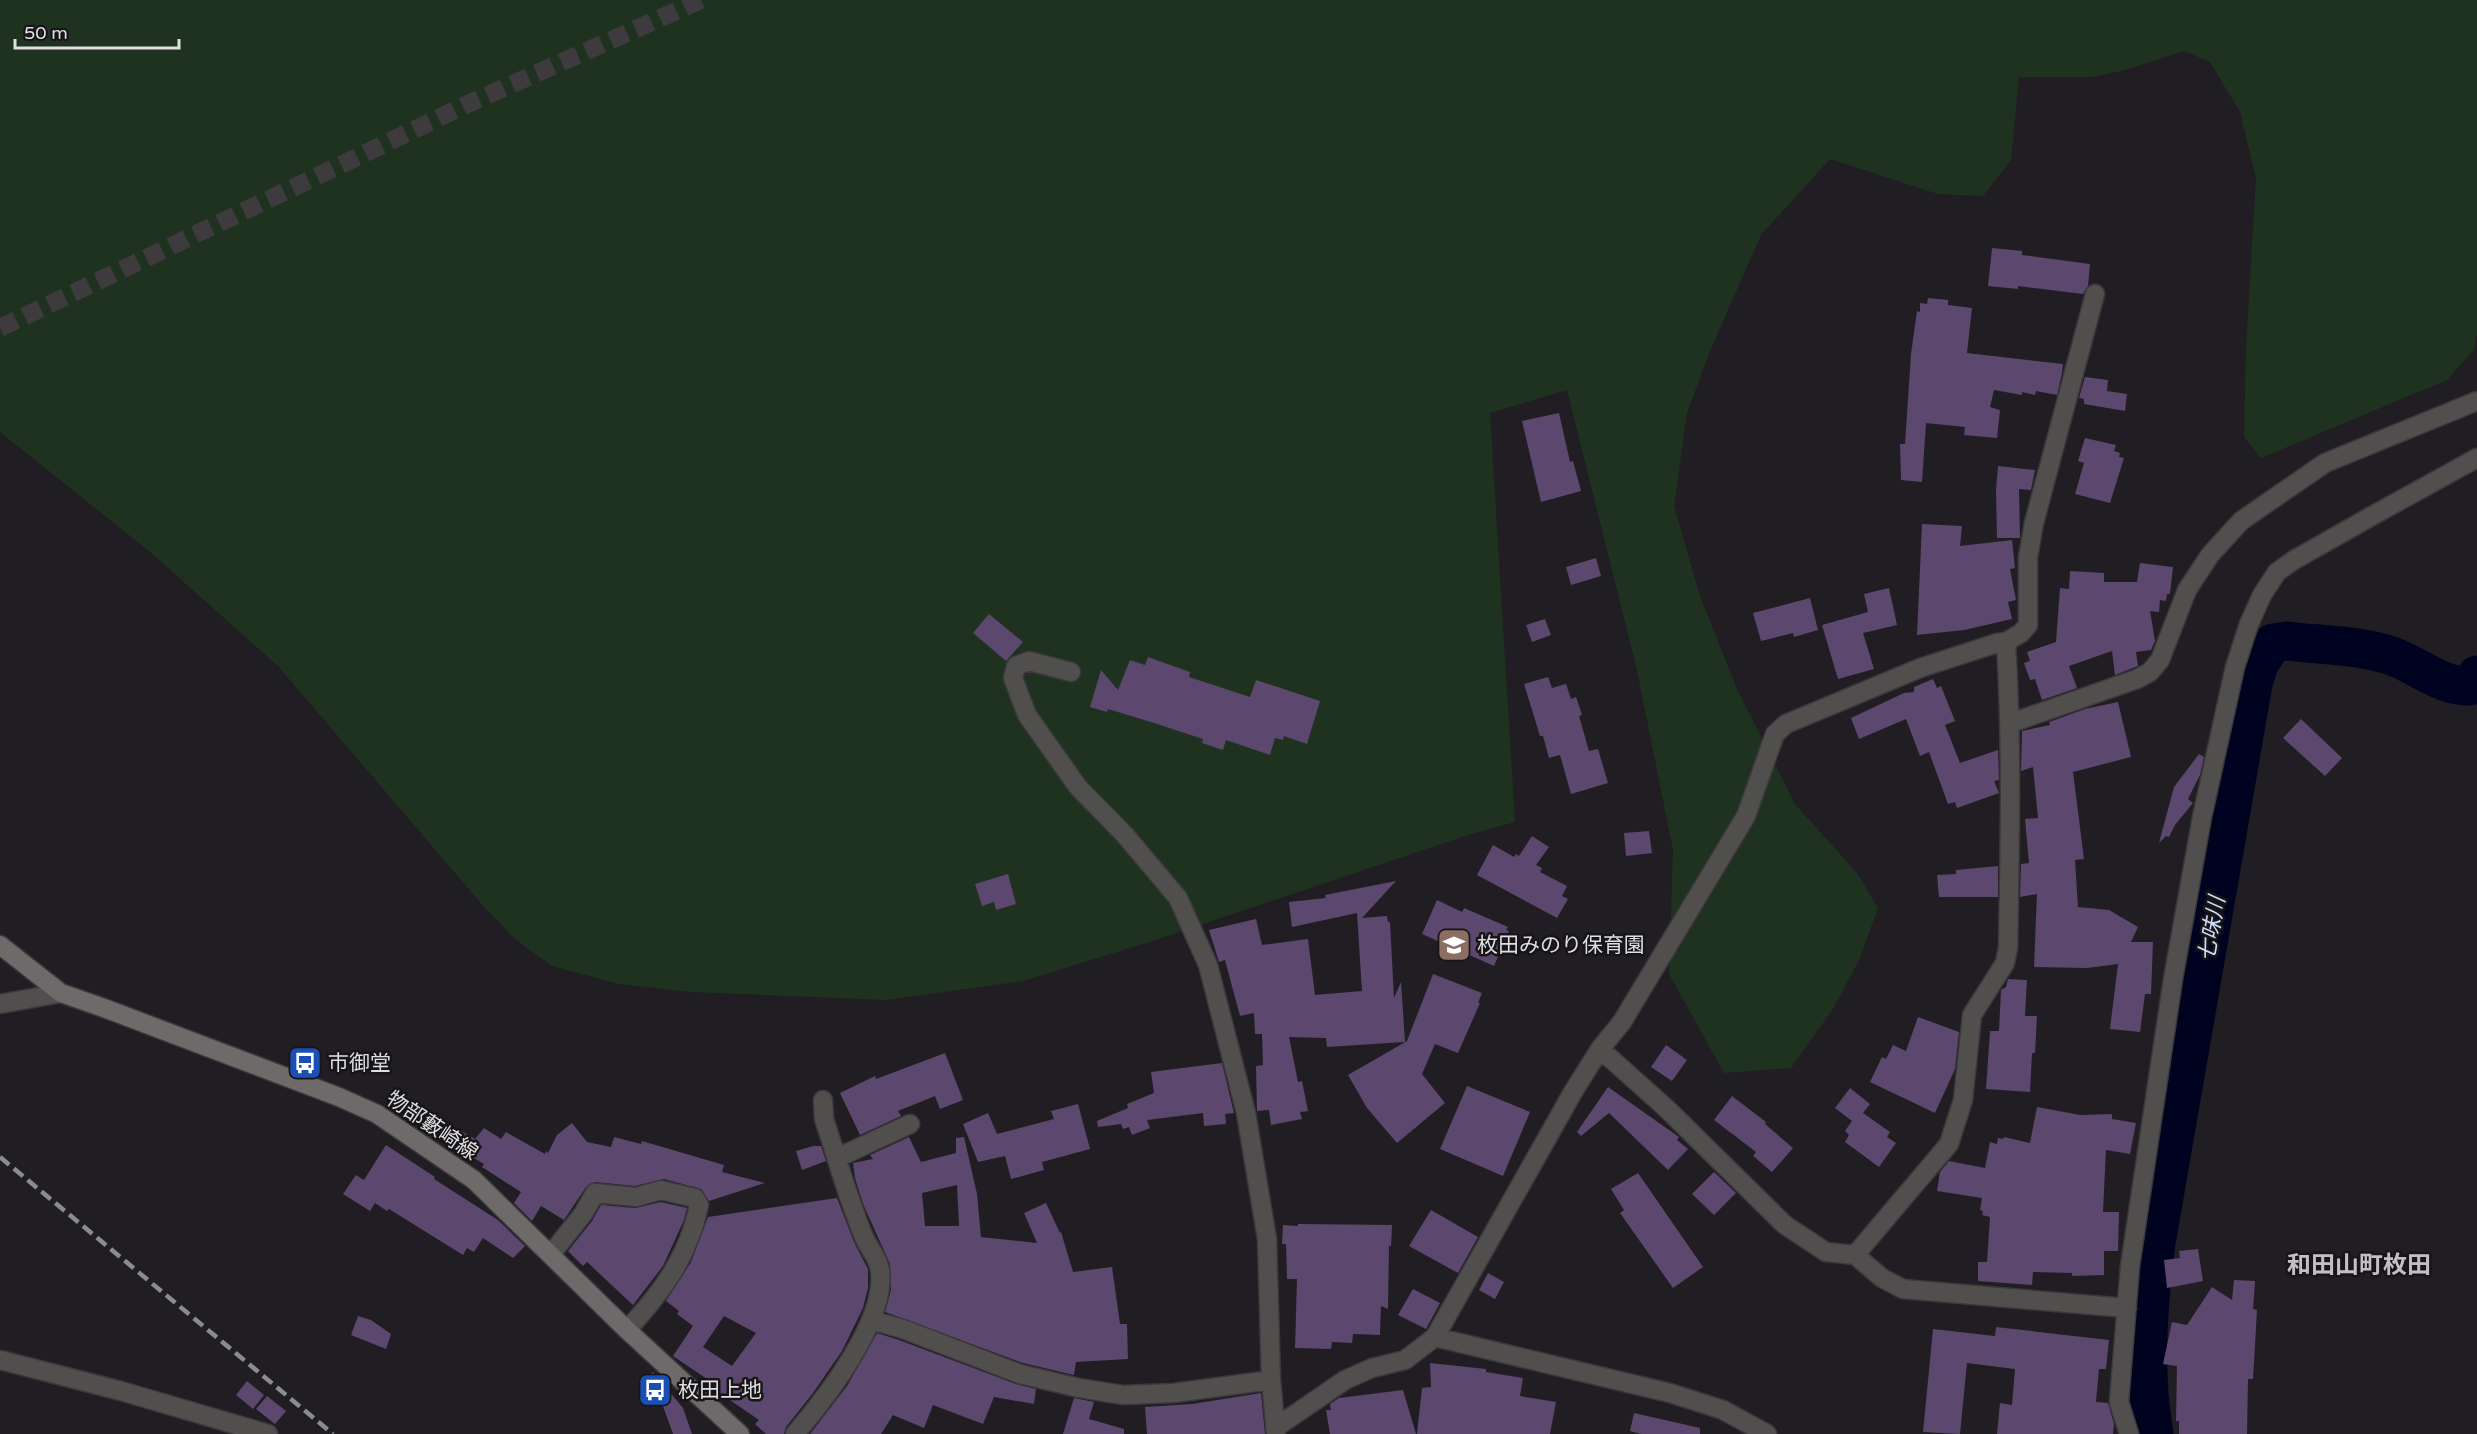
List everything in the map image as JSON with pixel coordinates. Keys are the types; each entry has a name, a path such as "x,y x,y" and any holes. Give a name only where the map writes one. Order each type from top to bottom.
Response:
{"main road":[{"name":"物部藪崎線","path":"0,945 61,993 339,1096 377,1114 474,1180 627,1330 740,1434"}],"street":[{"path":"1276,1431 1345,1380 1372,1368 1406,1360 1435,1337 1573,1092 1600,1049 1622,1022 1746,816 1775,734 1786,724 1920,668 2006,642 2028,625 2028,557 2034,524 2095,294"},
{"path":"2011,723 2137,680 2150,672 2160,660 2187,590 2210,555 2241,521 2325,463 2477,401"},
{"path":"2129,1434 2119,1402 2130,1266 2173,979 2211,768 2235,667 2249,624 2262,595 2277,572 2351,527 2477,458"},
{"path":"1855,1255 1949,1144 1963,1100 1972,1015 2005,963 2008,936 2011,723 2006,642"},
{"path":"1071,672 1029,661 1016,666 1013,678 1027,715 1078,787 1125,835 1178,898 1208,965 1245,1113 1267,1239 1271,1380 1276,1431"},
{"path":"0,1004 61,993"},
{"path":"1600,1049 1666,1108 1785,1225 1826,1252 1855,1255 1881,1278 1903,1289 2127,1308"},
{"path":"795,1434 837,1382 871,1320 878,1295 880,1269 864,1237 837,1158 824,1119 823,1100"},
{"path":"837,1158 910,1124"},
{"path":"551,1254 583,1214 595,1193 636,1197 661,1190 695,1198 699,1205 696,1220 671,1278 627,1330"},
{"path":"871,1320 903,1329 1020,1374 1079,1388 1123,1395 1174,1393 1271,1380"},
{"path":"1435,1337 1670,1393 1723,1410 1767,1434"},
{"path":"0,1360 121,1391 268,1434"}],"green space":[{"path":"0,0 2477,0 2477,335 2474,349 2447,380 2261,458 2244,437 2246,347 2256,178 2240,112 2210,62 2184,51 2125,70 2092,77 2019,77 2011,160 1983,196 1938,194 1830,159 1761,235 1710,351 1687,413 1674,506 1700,596 1737,689 1795,804 1857,873 1878,908 1859,960 1833,1009 1791,1068 1724,1073 1669,974 1673,850 1637,670 1567,390 1490,413 1515,822 1468,835 1146,943 1023,981 886,1000 691,992 619,984 552,966 516,940 485,908 278,666 149,551 0,432"}],"building":[{"path":"1992,248 2022,251 2022,255 2090,264 2088,286 2083,294 2018,286 2018,289 1988,286"},
{"path":"1928,298 1948,300 1948,305 1972,308 1967,353 2063,364 2057,395 2036,391 2035,395 2022,392 2022,395 1994,390 1990,407 2000,410 1997,438 1964,435 1965,427 1926,423 1922,482 1901,480 1900,444 1905,444 1911,354 1917,311 1920,312 1920,303 1927,304"},
{"path":"2085,377 2108,380 2107,391 2127,394 2125,411 2084,404 2084,399 2079,398"},
{"path":"1559,413 1570,462 1573,461 1581,491 1541,502 1522,421"},
{"path":"2085,438 2116,445 2114,451 2120,453 2119,457 2124,458 2110,503 2075,494 2084,463 2078,461"},
{"path":"1998,466 2035,470 2031,490 2019,489 2020,538 1997,538"},
{"path":"1922,524 1962,526 1960,546 2012,540 2015,568 2010,569 2016,600 2008,602 2012,619 1964,630 1917,635"},
{"path":"1596,558 1601,576 1571,585 1566,567"},
{"path":"2140,563 2173,567 2170,594 2167,594 2166,601 2160,600 2159,612 2150,611 2155,641 2151,650 2136,652 2138,666 2115,675 2112,651 2069,666 2077,688 2042,700 2035,679 2030,680 2024,663 2030,661 2027,652 2056,642 2060,588 2069,589 2070,571 2104,573 2104,582 2137,582"},
{"path":"1889,588 1897,625 1863,633 1874,669 1838,679 1822,625 1868,612 1864,594"},
{"path":"1810,598 1818,630 1794,637 1793,633 1761,641 1753,613"},
{"path":"989,614 1023,642 1006,661 973,633"},
{"path":"1545,619 1551,635 1532,642 1526,625"},
{"path":"1148,657 1190,672 1189,677 1250,697 1256,680 1320,701 1307,744 1284,736 1283,740 1275,738 1270,755 1226,740 1223,750 1202,743 1203,739 1154,723 1108,709 1107,712 1090,707 1101,670 1118,690 1130,660 1145,665"},
{"path":"1548,677 1552,688 1566,684 1571,699 1576,697 1589,751 1598,749 1608,783 1571,794 1560,755 1549,758 1524,684"},
{"path":"1933,679 1937,688 1941,686 1955,721 1945,725 1960,763 1998,750 1999,780 1994,781 1999,793 1957,808 1955,802 1948,804 1929,752 1920,756 1906,719 1859,739 1851,718 1904,693 1914,692 1914,687"},
{"path":"2118,702 2131,757 2073,772 2084,859 2075,860 2078,907 2109,910 2138,927 2131,942 2153,942 2151,994 2145,994 2140,1032 2110,1029 2118,964 2087,968 2034,967 2037,894 2020,897 2021,864 2029,863 2025,819 2038,818 2033,767 2021,771 2022,731 2050,725 2049,722 2085,709"},
{"path":"2301,719 2342,758 2325,776 2283,738"},
{"path":"2199,754 2204,757 2200,775 2188,799 2193,803 2175,825 2169,837 2166,836 2159,843 2174,787"},
{"path":"1649,831 1652,853 1626,856 1624,833"},
{"path":"1532,836 1549,847 1536,865 1542,868 1540,872 1567,886 1562,896 1568,899 1557,918 1477,875 1493,845 1514,857 1516,854 1519,856"},
{"path":"1998,866 1998,897 1939,897 1937,875 1956,874 1956,870"},
{"path":"1008,874 1016,904 996,910 994,902 982,906 975,884"},
{"path":"1396,881 1362,918 1387,916 1390,922 1394,998 1401,982 1405,1042 1327,1047 1326,1038 1289,1037 1298,1082 1302,1081 1308,1111 1300,1112 1302,1119 1271,1125 1269,1110 1257,1111 1256,1066 1263,1065 1262,1034 1255,1034 1254,1013 1240,1016 1225,960 1219,962 1209,930 1256,919 1262,945 1308,939 1315,995 1362,991 1357,913 1292,927 1289,902 1326,898 1325,895"},
{"path":"1437,900 1462,912 1464,908 1508,927 1506,930 1509,931 1494,966 1422,934"},
{"path":"1433,974 1482,993 1478,1003 1480,1003 1458,1053 1435,1044 1422,1074 1445,1103 1397,1143 1367,1108 1348,1075 1407,1041"},
{"path":"2008,979 2027,980 2025,1016 2037,1016 2030,1092 1986,1089 1990,1031 1999,1031 2001,990 2006,987"},
{"path":"1918,1017 1959,1032 1955,1069 1935,1113 1870,1082 1882,1057 1886,1059 1893,1045 1906,1051"},
{"path":"1666,1045 1687,1060 1672,1081 1651,1067"},
{"path":"945,1053 963,1100 940,1109 935,1096 898,1111 901,1116 860,1135 840,1093 875,1076 876,1079"},
{"path":"1222,1063 1234,1113 1225,1114 1226,1124 1204,1126 1203,1113 1147,1120 1150,1128 1132,1135 1129,1127 1123,1129 1121,1124 1098,1127 1097,1121 1128,1108 1127,1104 1154,1093 1151,1072"},
{"path":"1467,1086 1530,1112 1503,1176 1440,1149"},
{"path":"1608,1087 1679,1137 1677,1140 1688,1149 1668,1170 1609,1113 1581,1136 1577,1132"},
{"path":"1850,1088 1870,1104 1863,1113 1890,1132 1887,1137 1896,1143 1879,1167 1845,1142 1849,1135 1845,1131 1852,1121 1835,1108"},
{"path":"1732,1096 1766,1122 1765,1124 1793,1148 1772,1172 1753,1156 1756,1152 1714,1120"},
{"path":"1078,1104 1090,1149 1042,1162 1044,1170 1011,1179 1005,1156 978,1162 963,1124 988,1113 997,1134 1054,1119 1051,1111"},
{"path":"2037,1107 2080,1115 2112,1114 2112,1119 2136,1123 2130,1154 2106,1150 2103,1212 2119,1212 2118,1251 2104,1251 2104,1275 2072,1276 2072,1273 2033,1272 2032,1285 1978,1281 1978,1262 1987,1262 1990,1217 1982,1215 1983,1211 1980,1210 1982,1198 1937,1191 1940,1172 1949,1161 1985,1168 1990,1142 1997,1144 1998,1138 2003,1139 2004,1137 2030,1143"},
{"path":"572,1123 587,1142 611,1147 614,1137 641,1144 642,1141 724,1165 722,1172 765,1183 709,1201 701,1189 664,1179 635,1186 595,1182 586,1187 564,1220 541,1206 532,1221 514,1203 521,1192 482,1167 484,1164 450,1144 458,1129 475,1139 484,1128 501,1139 506,1132 545,1154 546,1151 548,1153 557,1135"},
{"path":"909,1137 921,1162 956,1153 956,1138 964,1137 977,1194 981,1237 1037,1243 1024,1213 1046,1203 1061,1232 1073,1272 1112,1267 1120,1324 1127,1324 1128,1359 1076,1362 1074,1375 1023,1363 885,1312 891,1290 890,1264 863,1204 853,1163 873,1159 870,1155","holes":["957,1185 959,1226 925,1226 922,1193"]},
{"path":"386,1145 498,1220 525,1246 513,1258 483,1238 474,1252 467,1248 463,1255 389,1209 387,1211 375,1203 370,1211 343,1194 356,1175 364,1180"},
{"path":"821,1146 826,1161 802,1170 796,1151"},
{"path":"1714,1172 1736,1193 1714,1215 1692,1194"},
{"path":"1638,1173 1703,1267 1673,1288 1620,1213 1624,1210 1611,1189"},
{"path":"837,1198 854,1242 868,1269 868,1288 863,1308 842,1351 786,1427 784,1434 766,1434 755,1424 759,1420 708,1385 710,1381 673,1356 693,1326 677,1314 679,1311 666,1301 691,1262 708,1217","holes":["724,1316 756,1333 732,1366 703,1347"]},
{"path":"661,1202 687,1208 684,1220 663,1266 633,1305 587,1262 583,1266 568,1251 592,1221 601,1205 635,1208"},
{"path":"1431,1210 1478,1237 1458,1273 1409,1246"},
{"path":"1298,1224 1392,1225 1391,1246 1389,1246 1388,1309 1381,1306 1380,1335 1353,1334 1352,1343 1332,1342 1331,1349 1295,1348 1297,1279 1287,1279 1286,1244 1282,1244 1283,1225 1298,1226"},
{"path":"2198,1249 2203,1281 2167,1288 2164,1260 2180,1258 2179,1251"},
{"path":"1488,1273 1504,1282 1495,1299 1479,1290"},
{"path":"2234,1280 2255,1281 2253,1309 2257,1310 2253,1379 2248,1379 2247,1434 2179,1434 2179,1421 2176,1421 2177,1366 2163,1364 2172,1322 2187,1325 2212,1287 2232,1300"},
{"path":"1413,1289 1440,1303 1426,1329 1398,1315"},
{"path":"358,1316 371,1320 391,1334 386,1349 351,1335"},
{"path":"1996,1327 2109,1340 2106,1369 2099,1369 2096,1402 2108,1403 2114,1424 2113,1434 1997,1434 2000,1403 2012,1405 2015,1369 1967,1363 1960,1434 1923,1432 1933,1329 1995,1336"},
{"path":"877,1333 1016,1384 1036,1389 1034,1404 994,1397 983,1424 933,1405 924,1428 893,1415 881,1434 810,1434 847,1386"},
{"path":"1430,1363 1486,1369 1486,1372 1523,1378 1520,1396 1556,1402 1550,1434 1417,1434 1422,1388 1431,1387"},
{"path":"653,1372 683,1408 692,1434 673,1434 651,1373"},
{"path":"247,1381 264,1395 253,1409 236,1395"},
{"path":"1403,1390 1416,1434 1330,1434 1326,1410 1331,1410 1330,1404 1339,1398"},
{"path":"1261,1393 1265,1434 1147,1434 1145,1407 1192,1404"},
{"path":"267,1396 286,1411 275,1424 256,1409"},
{"path":"1074,1398 1094,1402 1089,1419 1124,1429 1124,1434 1063,1434"},
{"path":"1634,1413 1700,1428 1700,1434 1641,1434 1630,1431"}],"waterway":[{"name":"七味川","path":"2154,1434 2149,1386 2148,1338 2156,1243 2253,684 2259,664 2273,643 2287,641 2353,647 2379,652 2439,679 2459,685 2469,686 2477,675"}],"tunnel":[{"path":"0,328 470,103 701,0"}],"railway":[{"path":"0,1157 333,1434"}],"place":[{"name":"枚田みのり保育園","path":"1454,945"},
{"name":"市御堂","path":"305,1063"},
{"name":"枚田上地","path":"655,1390"}],"district":[{"name":"和田山町枚田","path":"2359,1265"}]}
